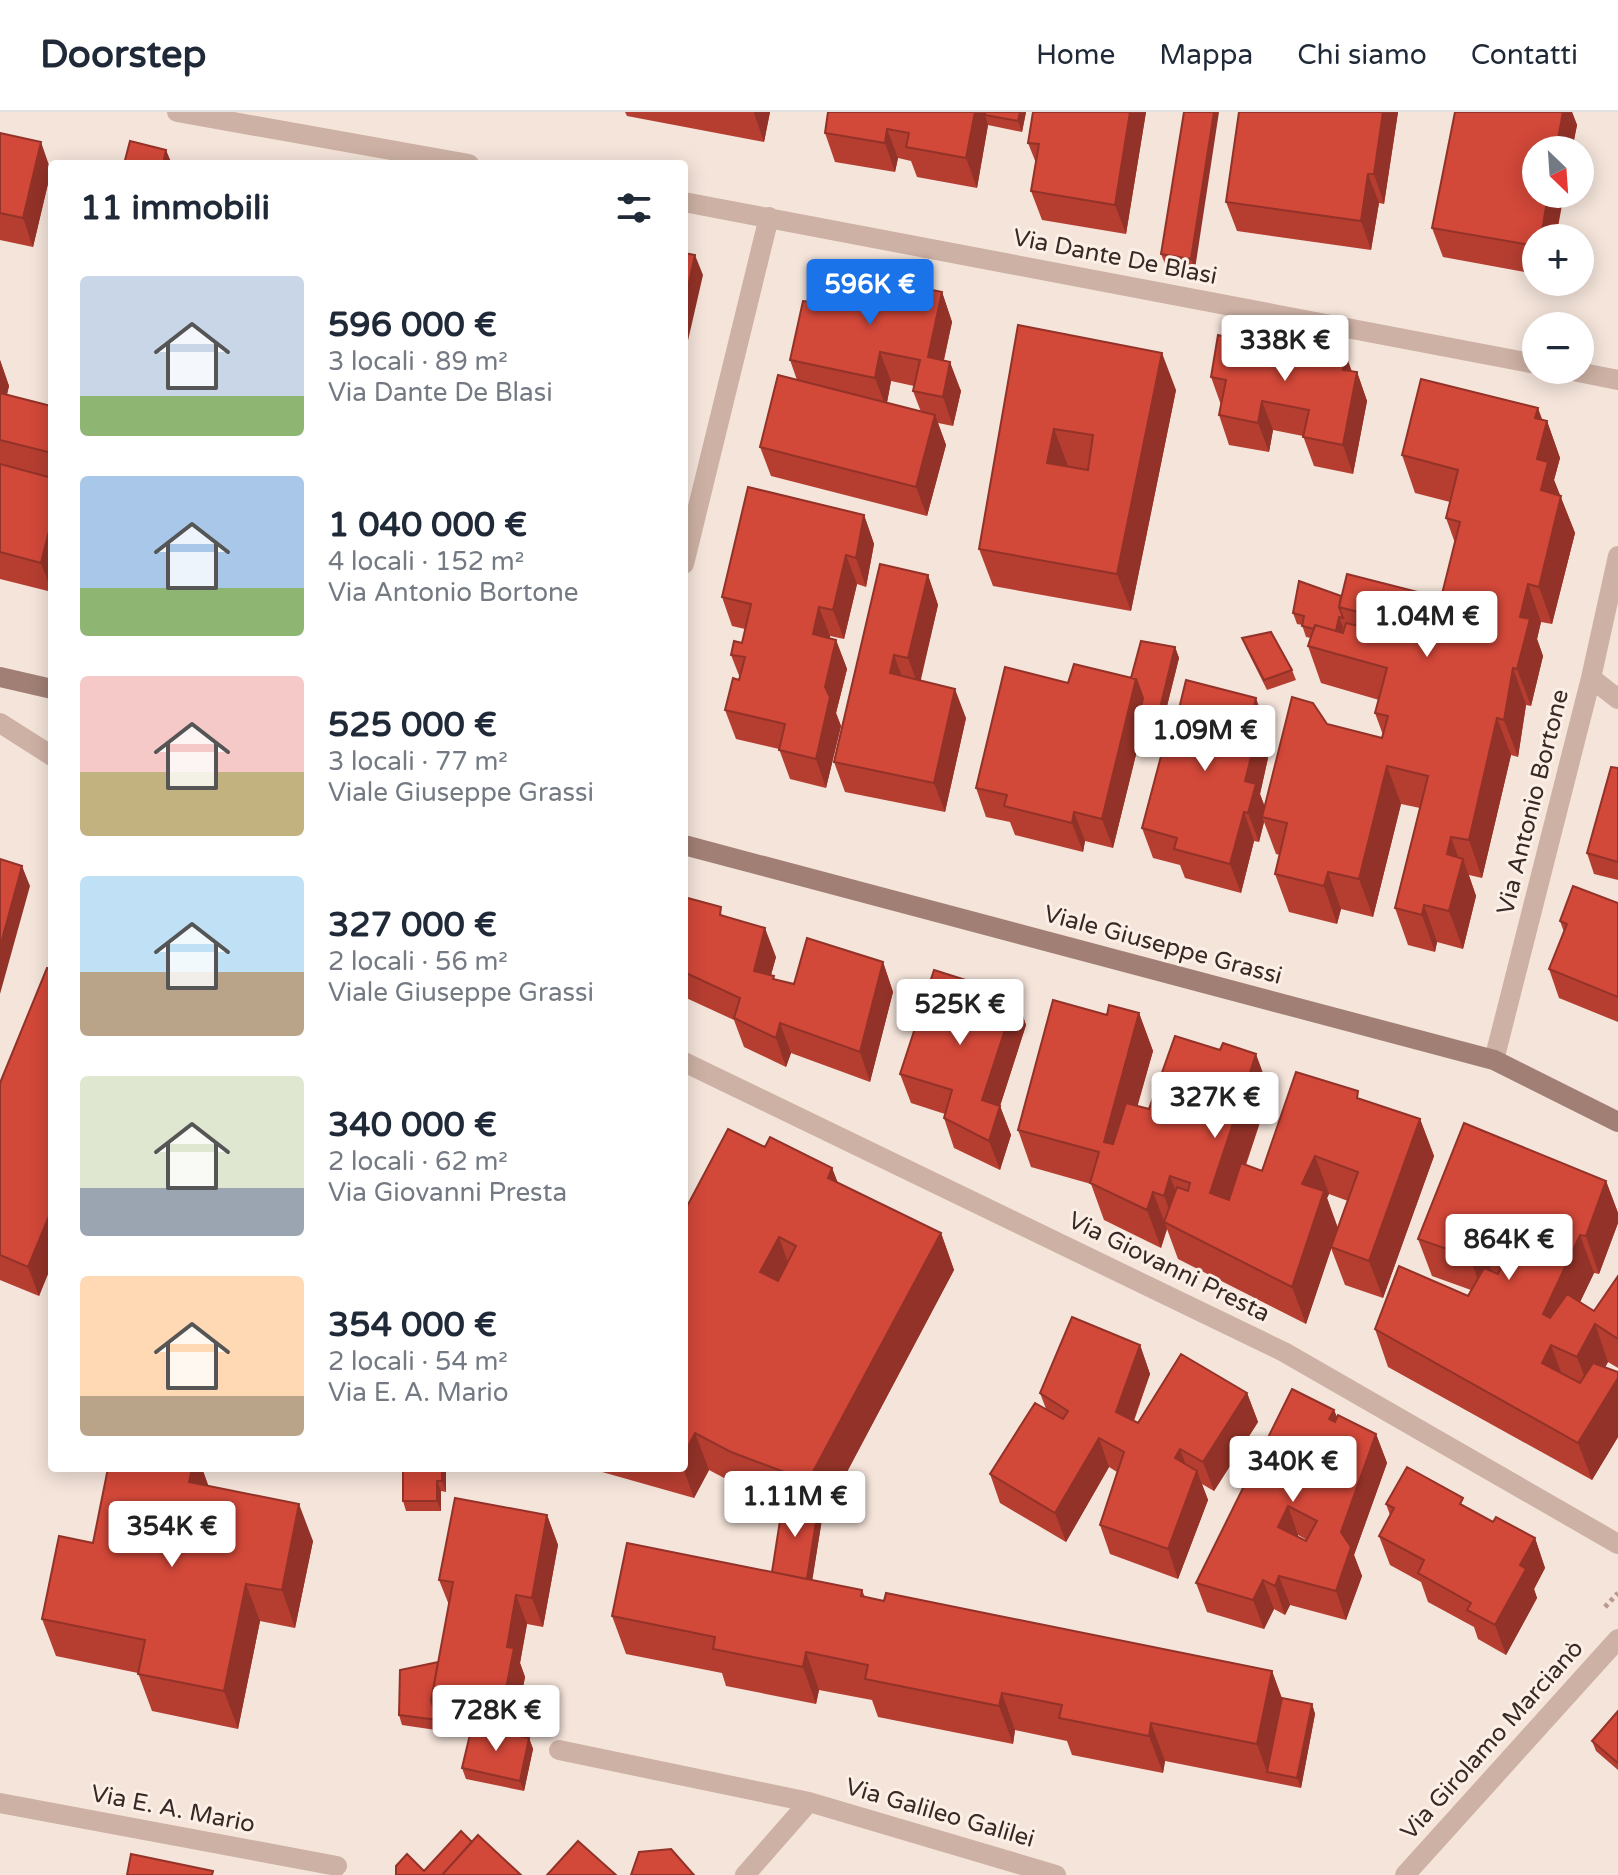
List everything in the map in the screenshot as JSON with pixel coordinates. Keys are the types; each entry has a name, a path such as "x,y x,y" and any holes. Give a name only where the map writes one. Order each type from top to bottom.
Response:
{"main road":[{"path":"0,677 48,688"},
{"name":"Viale Giuseppe Grassi","path":"688,846 1494,1060 1618,1122"}],"street":[{"path":"177,112 447,160"},
{"name":"Via Dante De Blasi","path":"688,203 1522,361"},
{"path":"688,548 769,217"},
{"path":"1594,375 1618,380"},
{"name":"Via Antonio Bortone","path":"1494,1060 1591,678 1618,556"},
{"path":"1591,678 1618,699"},
{"path":"0,723 48,753"},
{"name":"Via Giovanni Presta","path":"688,1064 1284,1352 1618,1544"},
{"name":"Via Girolamo Marcianò","path":"1405,1875 1618,1639"},
{"name":"Via Galileo Galilei","path":"559,1750 809,1802 1056,1875"},
{"name":"Via Galileo Galilei","path":"745,1875 809,1802"},
{"name":"Via E. A. Mario","path":"0,1803 337,1866"}],"building":[{"path":"828,112 975,112 966,158 906,147 909,133 887,129 885,143 825,133"},
{"path":"985,112 1020,112 1018,121 985,115"},
{"path":"1033,112 1130,112 1115,205 1031,191 1039,144 1028,143"},
{"path":"1184,112 1214,112 1191,259 1161,254"},
{"path":"1239,112 1383,112 1374,174 1368,174 1361,221 1226,202"},
{"path":"1455,112 1563,112 1559,136 1522,136 1522,208 1546,208 1543,224 1522,224 1522,244 1432,228"},
{"path":"0,133 41,142 23,218 0,213"},
{"path":"130,141 166,150 164,160 125,160"},
{"path":"688,254 695,255 688,287"},
{"path":"820,267 942,292 928,357 950,362 943,397 913,391 920,360 880,352 875,378 790,360 803,301 812,302"},
{"path":"1018,325 1162,353 1117,574 979,549","holes":["1054,429 1093,435 1088,470 1047,463"]},
{"path":"1235,334 1346,355 1343,370 1357,372 1343,445 1303,437 1309,410 1262,401 1258,423 1219,415 1226,380 1211,377 1218,335 1234,339"},
{"path":"778,375 935,415 916,487 760,447"},
{"path":"1421,379 1538,408 1535,418 1547,421 1537,459 1548,462 1541,490 1561,496 1539,587 1528,584 1520,617 1530,619 1517,669 1513,668 1504,720 1497,718 1469,840 1451,837 1447,854 1463,859 1449,911 1424,905 1422,915 1395,908 1428,776 1387,766 1359,879 1328,872 1324,886 1275,874 1287,823 1262,817 1292,697 1313,703 1327,724 1382,738 1388,716 1375,713 1387,668 1308,646 1315,625 1343,633 1346,623 1429,643 1432,631 1339,607 1347,574 1441,598 1460,522 1446,518 1458,470 1402,455"},
{"path":"0,393 48,405 48,452 0,440"},
{"path":"0,464 48,477 48,535 41,563 0,552"},
{"path":"748,487 864,515 856,558 846,555 833,610 819,607 813,634 836,640 825,687 830,697 816,759 779,750 785,724 725,710 733,678 739,680 745,657 731,655 734,641 742,643 751,604 722,597"},
{"path":"880,564 928,575 908,658 894,655 890,673 955,689 934,783 834,762"},
{"path":"1299,581 1341,596 1339,607 1343,618 1339,617 1336,631 1315,625 1314,629 1302,626 1304,616 1293,613"},
{"path":"1271,632 1292,670 1264,680 1242,638"},
{"path":"1141,641 1175,647 1159,712 1141,708 1143,698 1136,679 1131,678"},
{"path":"1074,664 1136,679 1102,819 1074,812 1072,823 1004,806 1007,795 976,788 1005,667 1068,683"},
{"path":"1186,680 1256,698 1249,727 1258,729 1245,781 1256,784 1248,813 1244,812 1230,864 1174,849 1177,838 1142,828 1173,711 1178,713"},
{"path":"1611,767 1618,768 1618,862 1587,853"},
{"path":"0,859 22,866 0,947"},
{"path":"1573,886 1618,903 1618,997 1549,969 1567,924 1560,921"},
{"path":"688,898 721,907 720,915 765,928 754,971 774,976 773,979 794,984 807,938 883,962 860,1052 780,1023 776,1038 734,1018 740,998 688,974"},
{"path":"48,968 48,1219 28,1267 0,1255 0,1083"},
{"path":"934,970 1016,996 982,1100 1000,1106 989,1141 944,1118 952,1090 900,1074"},
{"path":"1053,1000 1107,1015 1109,1005 1139,1013 1104,1142 1113,1144 1126,1103 1149,1109 1175,1036 1220,1050 1223,1043 1256,1054 1210,1193 1229,1200 1241,1163 1262,1171 1296,1072 1358,1091 1357,1098 1420,1119 1369,1261 1331,1247 1358,1172 1315,1156 1302,1184 1324,1191 1292,1287 1164,1222 1177,1187 1188,1191 1190,1183 1170,1176 1164,1196 1153,1192 1147,1210 1090,1183 1099,1152 1018,1130"},
{"path":"1464,1123 1606,1181 1586,1236 1580,1235 1543,1314 1550,1318 1567,1294 1594,1311 1618,1276 1618,1339 1595,1324 1577,1357 1551,1345 1542,1363 1580,1383 1593,1363 1618,1372 1618,1378 1578,1443 1375,1329 1399,1266 1468,1296 1484,1268 1498,1274 1507,1255 1480,1238 1470,1257 1418,1239"},
{"path":"728,1129 765,1147 770,1137 832,1168 828,1178 941,1233 808,1481 731,1452 695,1433 688,1446 688,1204","holes":["779,1237 796,1246 778,1281 760,1272"]},
{"path":"1072,1317 1140,1345 1116,1412 1138,1423 1181,1354 1247,1393 1203,1462 1180,1449 1175,1458 1197,1471 1168,1549 1100,1525 1124,1452 1099,1438 1055,1513 990,1474 1035,1403 1063,1419 1068,1411 1040,1393"},
{"path":"1292,1389 1334,1410 1329,1419 1335,1422 1338,1415 1376,1434 1341,1532 1351,1547 1336,1591 1279,1576 1275,1586 1263,1580 1253,1600 1196,1583","holes":["1288,1506 1317,1521 1306,1541 1278,1527"]},
{"path":"1407,1467 1463,1498 1460,1504 1493,1522 1496,1517 1535,1538 1520,1565 1526,1569 1495,1625 1467,1610 1471,1603 1418,1573 1424,1560 1379,1536 1394,1508 1386,1504"},
{"path":"107,1472 191,1472 189,1482 299,1504 282,1590 246,1584 224,1691 138,1674 145,1640 42,1619 59,1536 93,1543"},
{"path":"403,1472 442,1472 442,1481 437,1481 437,1501 403,1501"},
{"path":"784,1495 818,1509 807,1579 772,1572"},
{"path":"455,1498 547,1515 532,1598 516,1595 507,1647 514,1648 501,1714 431,1701 453,1582 439,1580"},
{"path":"627,1543 862,1590 861,1596 884,1601 886,1593 1272,1671 1257,1744 1151,1723 1149,1736 1059,1718 1062,1705 1002,1693 999,1706 865,1679 868,1665 806,1652 803,1667 713,1649 715,1637 612,1616"},
{"path":"438,1662 431,1701 438,1720 399,1715 400,1670"},
{"path":"1282,1698 1312,1704 1297,1778 1267,1772"},
{"path":"1618,1711 1618,1763 1592,1741"},
{"path":"472,1726 529,1738 520,1781 462,1768"},
{"path":"461,1831 472,1842 442,1875 396,1875 396,1866 407,1854 424,1871"},
{"path":"478,1835 521,1875 442,1875"},
{"path":"578,1841 616,1875 547,1875"},
{"path":"671,1849 694,1875 631,1875 639,1852"},
{"path":"131,1854 213,1871 212,1875 127,1875"}]}
